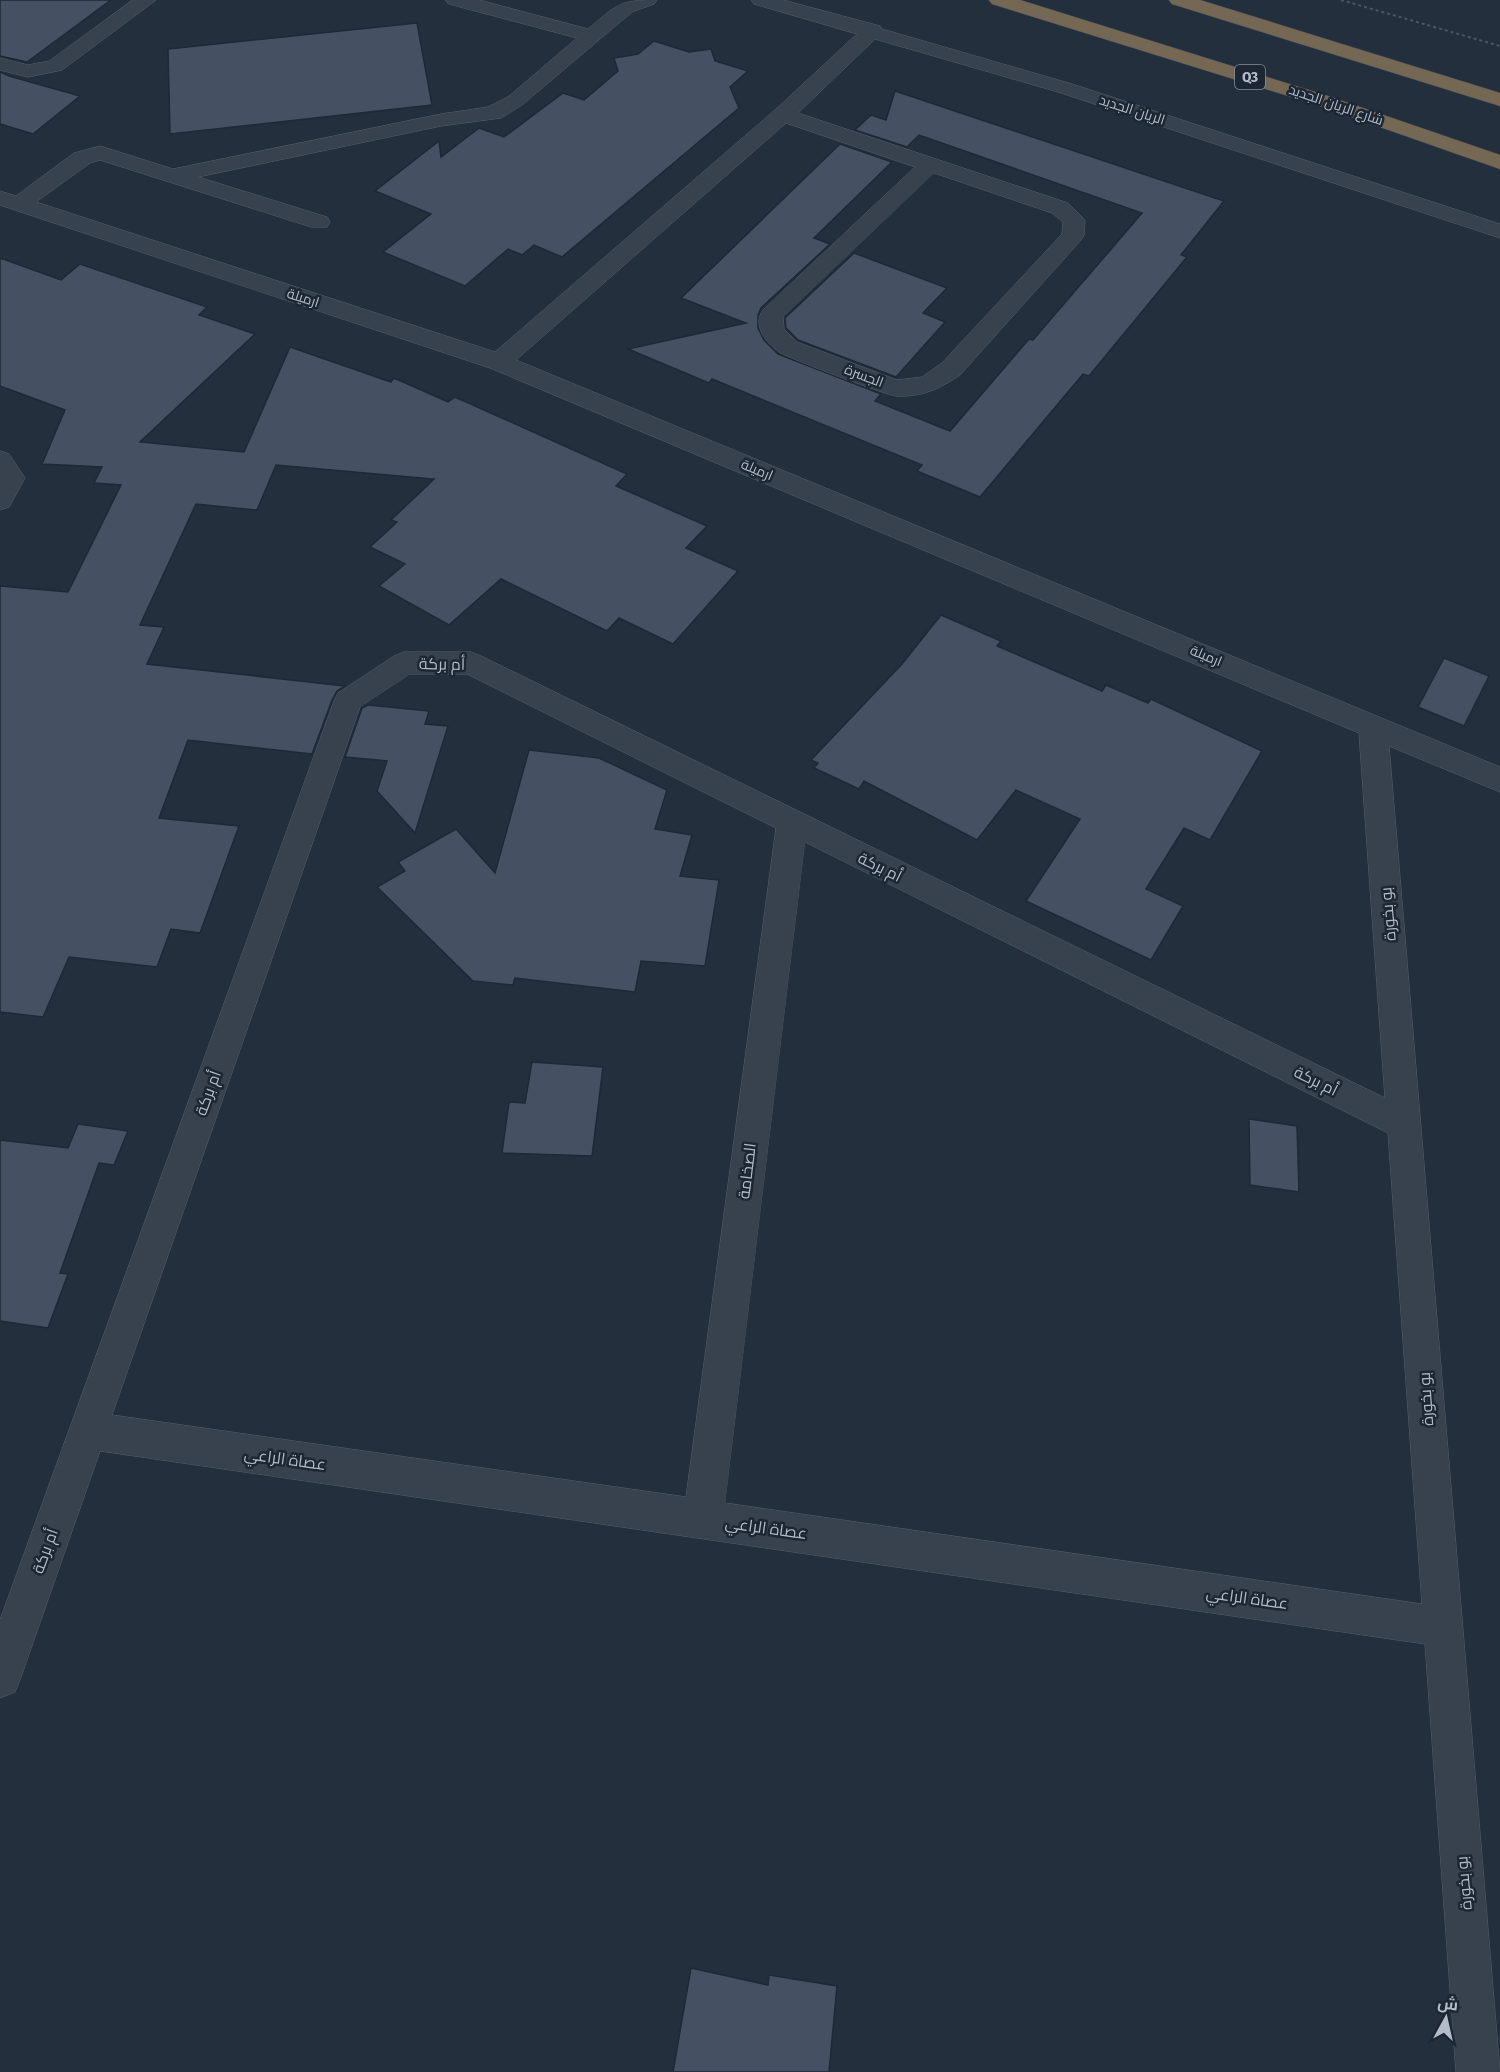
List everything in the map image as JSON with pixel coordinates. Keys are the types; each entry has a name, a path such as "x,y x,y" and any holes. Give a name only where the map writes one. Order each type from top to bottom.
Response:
{"highway":[{"name":"شارع الريان الجديد","path":"999,0 1321,100 1500,162"},
{"path":"1179,0 1500,100"}],"street":[{"path":"0,64 28,71 55,66 146,0"},
{"path":"456,0 592,36"},
{"path":"175,175 441,120 493,112 515,101 592,36 625,4 647,0"},
{"name":"الريان الجديد","path":"761,0 873,30 1065,88 1500,231"},
{"path":"499,362 783,115 873,30"},
{"name":"الجسرة","path":"783,115 1060,208 1074,220 1073,235 951,369 928,385 895,388 788,347 772,331 771,315 930,165"},
{"path":"9,201 91,154 108,154 319,222"},
{"name":"ارميلة","path":"9,201 499,362 1373,725 1500,780"},
{"path":"0,460 12,478 0,501"},
{"name":"أم بركة","path":"0,1677 348,701 404,663 471,663 792,824 1404,1124"},
{"name":"بو بخورة","path":"1373,725 1479,2072"},
{"name":"الصخامة","path":"703,1519 792,824"},
{"name":"عصاة الراعي","path":"88,1430 1444,1627"}],"path":[{"path":"1341,0 1500,46"}],"building":[{"path":"0,0 111,0 27,62 0,56"},
{"path":"417,23 432,105 170,134 168,49"},
{"path":"654,41 689,52 711,49 715,61 748,71 730,87 739,108 562,257 534,245 522,255 508,249 465,286 383,252 431,214 375,191 439,141 441,157 479,128 504,137 563,93 584,100 618,71 614,58 638,54"},
{"path":"0,72 80,96 33,134 0,124"},
{"path":"895,91 1224,201 1181,255 1187,257 1089,376 1083,374 980,497 917,471 922,465 712,379 709,383 628,349 746,323 681,298 840,144 892,162 814,238 830,244 761,308 758,315 758,328 764,340 778,354 881,394 875,401 950,431 1029,339 1033,340 1142,213 919,135 907,147 855,130 871,115 886,120"},
{"path":"854,253 947,288 923,313 945,322 896,377 798,340 786,328 785,318"},
{"path":"0,258 61,280 80,264 207,307 199,315 255,334 140,442 244,452 290,347 391,382 394,378 448,402 455,397 627,474 616,486 707,526 686,548 738,571 673,644 619,618 607,631 501,579 449,625 379,586 405,564 370,547 397,522 391,520 434,479 276,465 257,510 196,504 140,625 164,627 147,664 345,686 337,691 332,700 312,754 188,740 159,818 239,826 200,933 171,929 157,967 69,957 43,1017 0,1012 0,586 68,592 121,485 94,483 102,467 42,464 65,410 0,386"},
{"path":"941,615 1001,641 997,646 1102,691 1106,685 1148,703 1151,699 1262,751 1210,840 1184,828 1146,889 1183,906 1151,960 1026,901 1080,819 1016,790 977,840 864,781 859,789 814,768 818,763 811,760 902,664"},
{"path":"1444,658 1489,676 1464,726 1418,707"},
{"path":"368,705 429,711 425,724 448,726 415,833 377,791 387,761 345,757 362,708"},
{"path":"529,750 599,758 667,790 655,829 692,835 680,876 719,880 705,966 641,961 635,992 515,978 513,985 473,981 377,887 405,871 398,862 456,829 495,873"},
{"path":"532,1062 603,1067 592,1156 502,1153 509,1102 525,1103"},
{"path":"1249,1119 1297,1126 1299,1192 1250,1185"},
{"path":"78,1124 128,1131 114,1165 99,1163 60,1273 68,1274 48,1328 0,1321 0,1140 68,1148"},
{"path":"691,1968 768,1985 769,1975 837,1986 829,2072 673,2072"}]}
